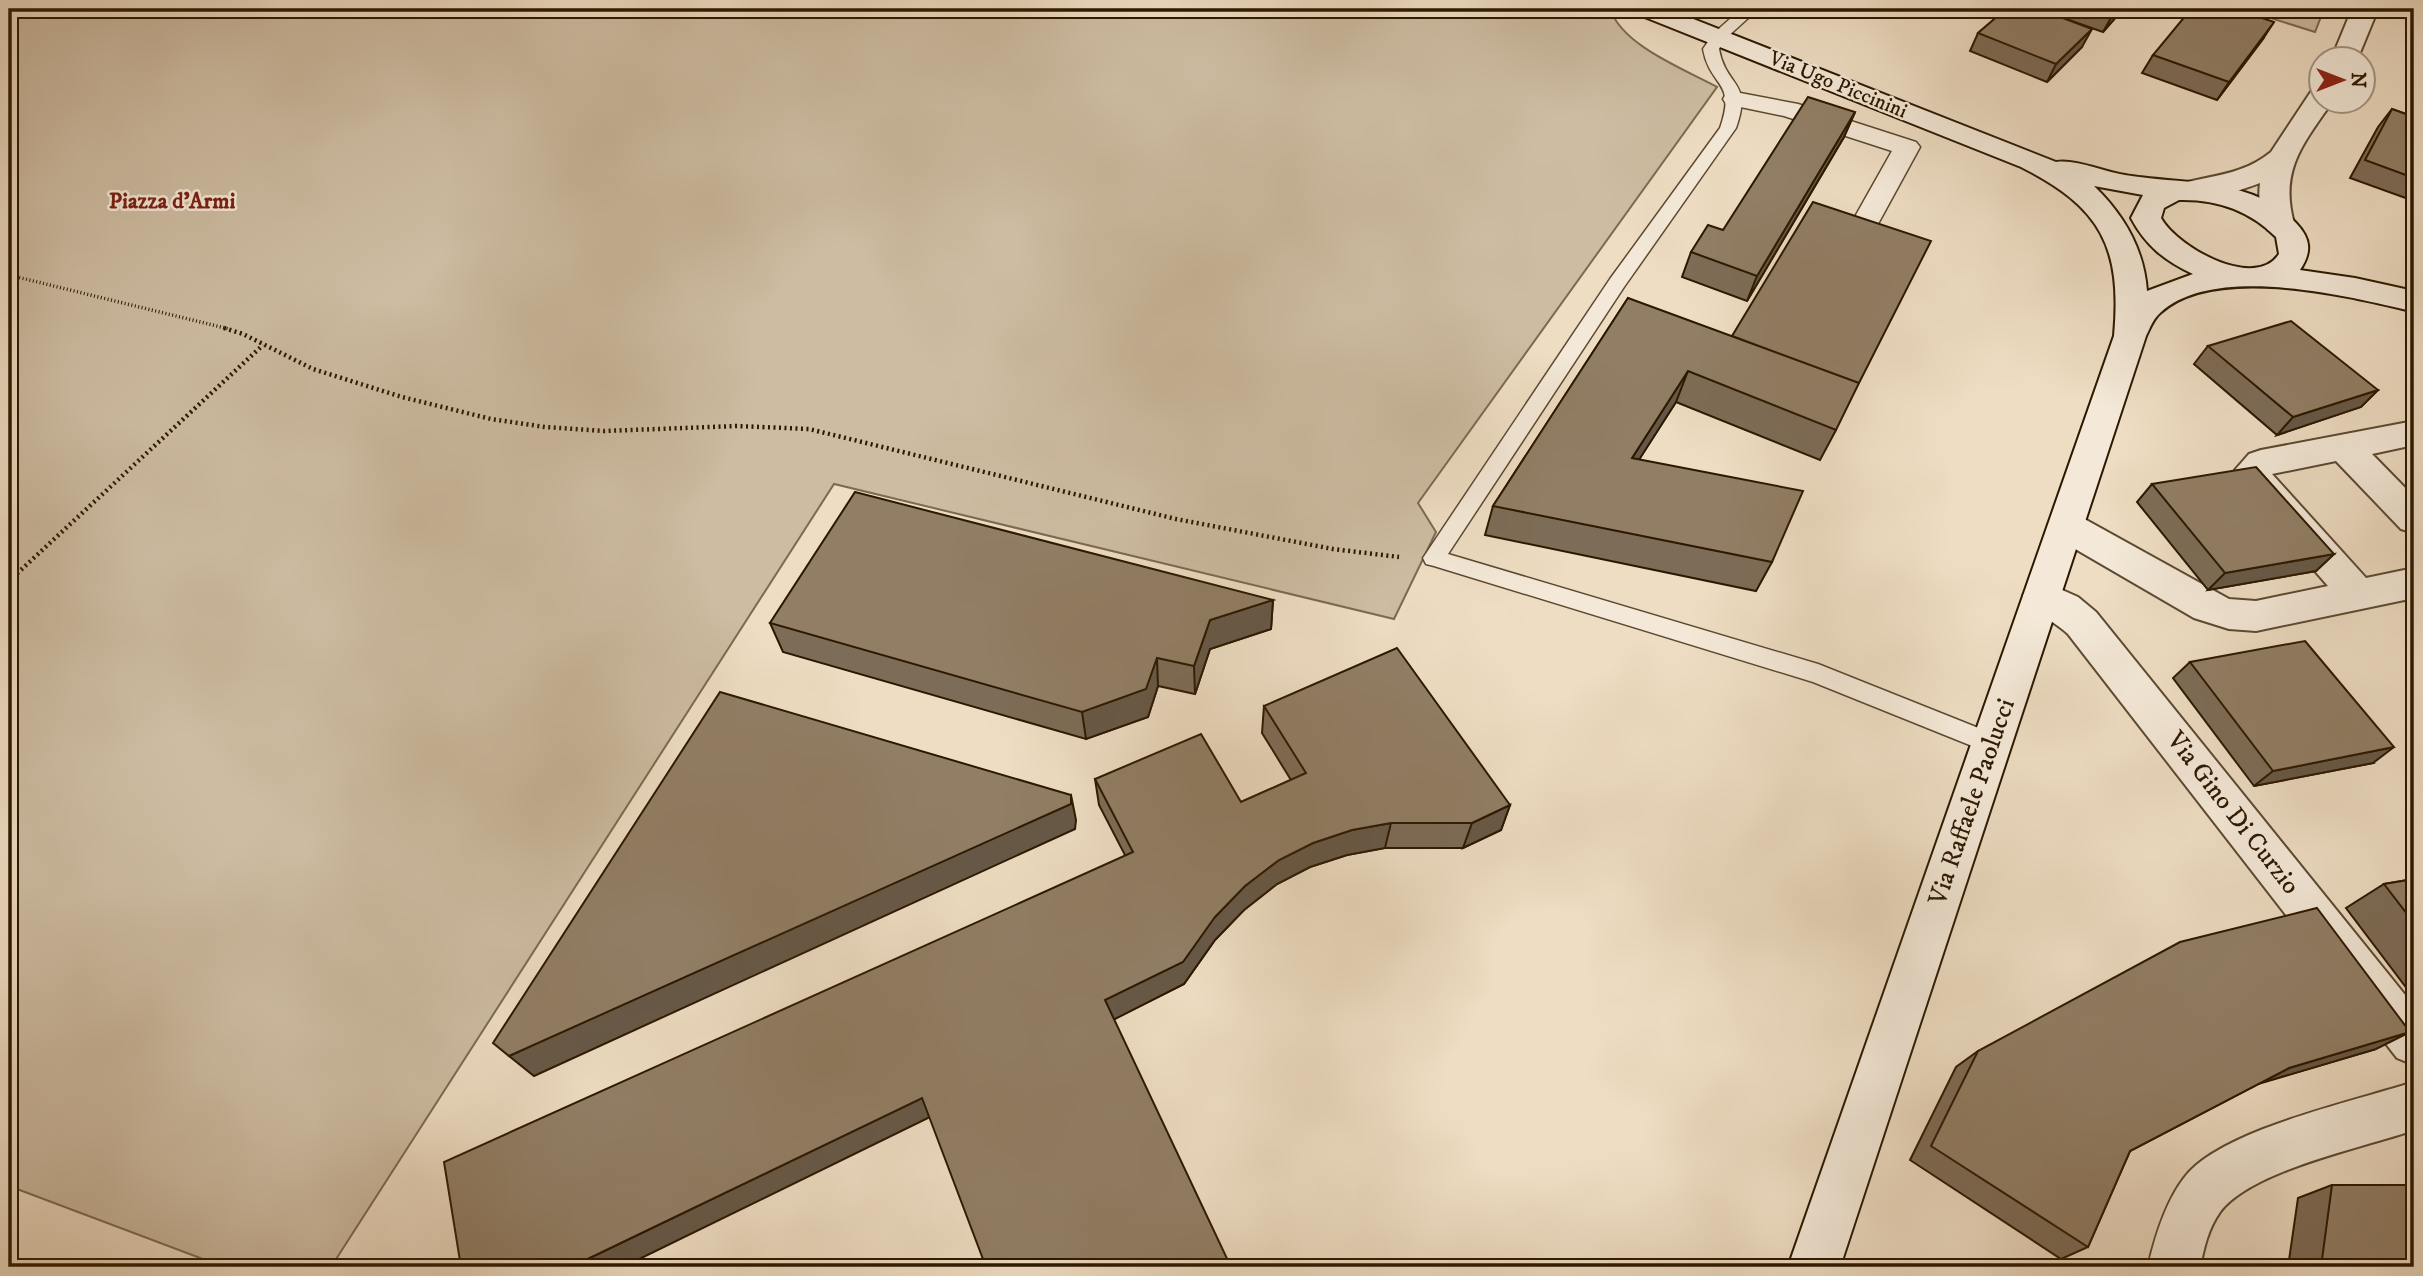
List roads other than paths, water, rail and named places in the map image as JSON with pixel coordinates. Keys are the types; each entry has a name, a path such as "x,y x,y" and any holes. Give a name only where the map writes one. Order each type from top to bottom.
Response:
{"main road":[{"name":"Via Ugo Piccinini","path":"1646,9 2031,161 2054,173 2086,196 2116,232"},
{"path":"2350,46 2365,9"},
{"path":"2257,276 2278,271 2292,259 2292,242 2273,204 2272,186 2282,157 2309,116"},
{"path":"2282,157 2254,176 2157,198 2148,207 2146,218 2155,237 2168,249 2197,265 2230,275 2355,288 2412,302"},
{"name":"Via Ugo Piccinini","path":"2031,161 2103,181 2232,197 2263,211 2282,226"},
{"path":"2282,226 2338,265 2412,302"},
{"name":"Via Raffaele Paolucci","path":"2116,232 2131,270 2133,305 2130,336"},
{"name":"Via Raffaele Paolucci","path":"1814,1267 2130,336 2147,307 2168,294 2208,282 2257,276"},
{"path":"2357,594 2258,483 2253,472 2261,463 2414,433"},
{"path":"2345,448 2414,519"},
{"path":"2066,526 2222,613 2248,616 2265,614 2414,583"},
{"name":"Via Gino Di Curzio","path":"2042,596 2065,608 2082,623 2414,1042"},
{"path":"2174,1267 2186,1221 2196,1202 2218,1176 2256,1155 2414,1106"}],"street":[{"path":"1735,99 1789,109 1907,147 1857,238"}],"lane":[{"path":"1750,9 1712,44 1711,57 1731,83 1735,99 1728,128 1617,283 1434,558 1818,674 1992,744"}],"district":[{"name":"Piazza d'Armi","path":"172,201"}]}
